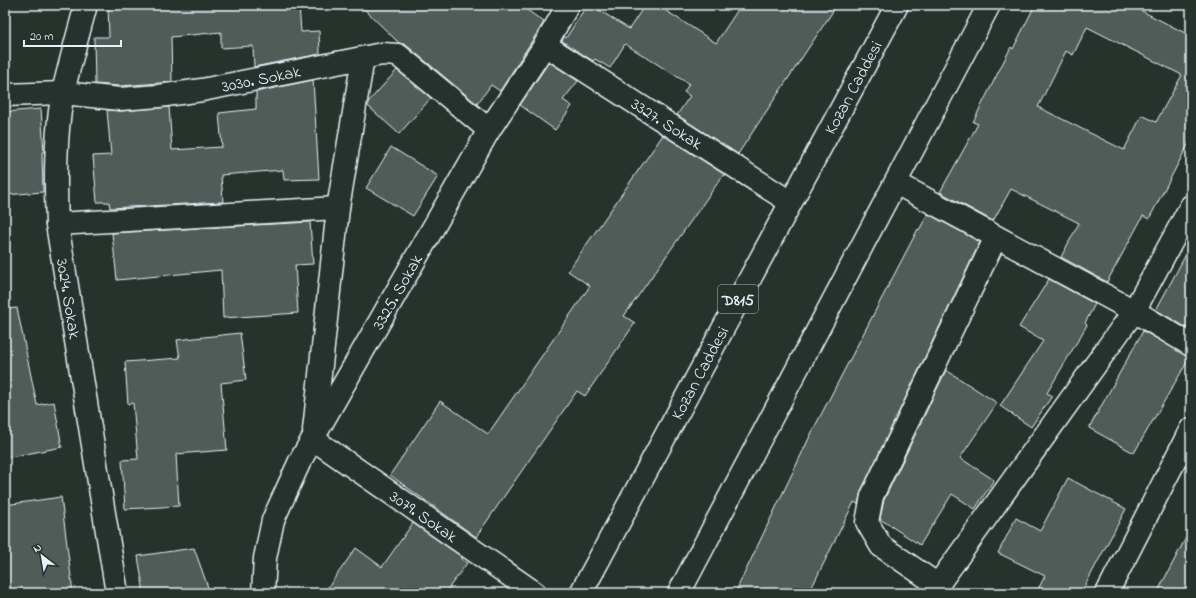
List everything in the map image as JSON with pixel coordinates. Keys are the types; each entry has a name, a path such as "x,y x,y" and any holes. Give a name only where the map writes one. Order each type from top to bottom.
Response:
{"main road":[{"name":"3024. Sokak","path":"86,5 63,93 56,182 57,224 117,593"},
{"name":"3325. Sokak","path":"263,593 265,558 273,520 300,462 489,130 545,45 568,5"},
{"name":"Kozan Caddesi","path":"581,593 897,5"},
{"path":"679,593 989,5"},
{"name":"3327. Sokak","path":"545,45 790,202"},
{"name":"3030. Sokak","path":"5,95 63,93 120,99 158,96 202,90 382,54 398,55 489,130"},
{"path":"313,439 338,208 363,58"},
{"path":"896,183 1134,312 1191,345"},
{"path":"996,237 872,496 867,522 881,546 935,589 1134,312 1191,206"},
{"path":"57,224 338,208"},
{"path":"1107,593 1191,429"},
{"name":"3079. Sokak","path":"313,439 535,593"}],"building":[{"path":"108,5 299,5 301,32 319,31 320,54 254,67 253,46 221,48 221,32 171,37 172,82 120,86 95,84 94,37 109,37"},
{"path":"360,5 520,5 544,22 500,91 491,85 477,104 406,45 399,43"},
{"path":"587,5 591,5 629,29 645,5 657,5 716,43 741,5 837,5 738,154 677,115 690,96 684,92 689,84 625,44 610,68 595,59 593,61 562,41 564,36 566,38"},
{"path":"1035,5 1130,5 1191,36 1191,139 1149,219 1143,216 1107,282 1061,257 1079,223 1011,189 993,221 940,192 978,124 973,122 1011,47 1013,49","holes":["1087,27 1182,75 1156,122 1142,115 1124,150 1038,107 1066,51 1073,55"]},
{"path":"549,62 578,81 563,100 572,106 555,130 520,105"},
{"path":"397,70 431,98 399,134 368,106 368,102"},
{"path":"313,80 319,179 284,180 283,170 221,175 223,202 110,208 109,202 97,202 93,156 111,155 107,110 121,111 169,107 172,150 222,147 219,113 256,109 256,92"},
{"path":"41,109 44,152 42,152 43,192 5,195 5,112"},
{"path":"663,135 724,174 624,316 635,323 585,396 577,391 476,537 390,475 440,401 488,434 590,286 568,271"},
{"path":"391,147 438,176 413,216 366,188"},
{"path":"928,214 980,242 861,491 858,504 854,502 809,593 735,593 812,432 918,229 919,230"},
{"path":"310,222 313,264 295,265 298,313 223,318 221,270 117,280 112,233"},
{"path":"1191,245 1191,330 1156,310"},
{"path":"1049,279 1095,304 1085,323 1087,325 1047,393 1052,396 1031,427 1000,406 1043,341 1019,327"},
{"path":"17,308 37,405 54,402 62,447 5,458 5,309"},
{"path":"1143,331 1190,357 1134,453 1089,428"},
{"path":"240,333 246,380 221,383 227,450 176,454 179,506 125,509 122,460 138,459 133,403 128,404 125,362 180,358 177,340"},
{"path":"946,370 997,403 960,458 994,480 975,509 952,494 920,545 880,519 884,500"},
{"path":"1068,478 1126,509 1081,593 1036,593 1045,576 998,553 1016,518 1040,531"},
{"path":"61,497 73,593 5,593 5,505"},
{"path":"413,523 462,557 461,559 467,563 445,593 324,593 356,548 382,567"},
{"path":"1191,528 1191,593 1157,593"},
{"path":"194,548 210,593 144,593 138,556"}]}
